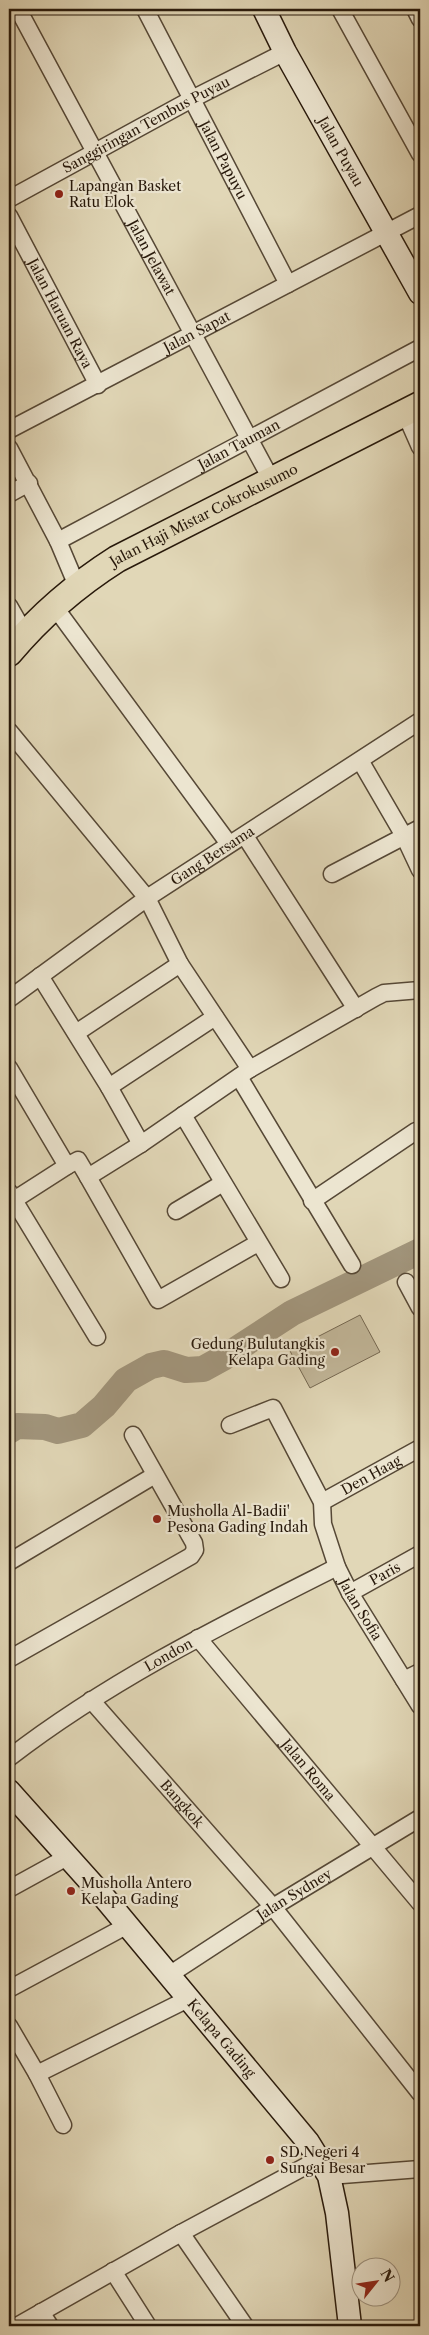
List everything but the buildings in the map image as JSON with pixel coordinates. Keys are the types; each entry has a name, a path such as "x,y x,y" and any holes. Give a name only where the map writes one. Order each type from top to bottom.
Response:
{"main road":[{"name":"Jalan Haji Mistar Cokrokusumo","path":"17,644 54,606 78,586 117,559 412,409"}],"street":[{"name":"Jalan Jelawat","path":"18,9 272,481"},
{"name":"Jalan Papuyu","path":"145,9 288,284"},
{"name":"Jalan Puyau","path":"264,9 285,52 420,293"},
{"path":"340,9 420,154"},
{"name":"Sanggiringan Tembus Puyau","path":"9,199 192,99 285,52"},
{"name":"Jalan Sapat","path":"9,430 386,234 420,214"},
{"name":"Jalan Haruan Raya","path":"9,216 98,384"},
{"name":"Jalan Tauman","path":"58,541 420,348"},
{"path":"412,409 420,447"},
{"path":"9,448 30,483 78,586"},
{"path":"9,494 30,483"},
{"path":"9,606 17,644"},
{"path":"54,606 229,844"},
{"name":"Gang Bersama","path":"9,999 147,898 229,844 245,836 332,776 360,762 420,721"},
{"path":"9,731 147,898 180,964 215,1017 312,1201 352,1266"},
{"path":"360,762 404,836 420,870"},
{"path":"332,874 420,828"},
{"path":"245,836 356,1009"},
{"path":"76,1033 180,964"},
{"path":"40,976 109,1087 141,1144"},
{"path":"88,1177 141,1144 245,1073 384,993 420,990"},
{"path":"109,1087 215,1017"},
{"path":"9,1068 67,1166"},
{"path":"182,1115 281,1279"},
{"path":"312,1201 416,1131 420,1132"},
{"path":"97,1338 11,1196 78,1160 158,1300 258,1243"},
{"path":"176,1211 224,1183"},
{"path":"406,1282 420,1308"},
{"path":"230,1425 273,1408 322,1502"},
{"path":"9,1659 191,1556 195,1550 194,1543 133,1434"},
{"name":"Den Haag","path":"322,1502 420,1448"},
{"path":"9,1562 155,1475"},
{"name":"Jalan Sofia","path":"322,1502 323,1524 337,1567 350,1593 420,1706"},
{"name":"Paris","path":"350,1593 420,1554"},
{"name":"London","path":"9,1758 91,1700 141,1669 337,1567"},
{"name":"Jalan Roma","path":"198,1638 420,1903"},
{"path":"404,1680 420,1672"},
{"name":"Bangkok","path":"91,1700 274,1907 420,2093"},
{"name":"Kelapa Gading","path":"9,1792 68,1856 296,2124 324,2168 337,2212 350,2326"},
{"name":"Jalan Sydney","path":"169,1975 274,1907 420,1818"},
{"path":"9,1889 68,1856"},
{"path":"9,1989 128,1926"},
{"path":"37,2074 188,1999"},
{"path":"9,2026 37,2074 63,2125"},
{"path":"17,2326 181,2233 324,2168 420,2169"},
{"path":"181,2233 245,2326"},
{"path":"113,2271 148,2326"},
{"path":"41,2312 50,2326"}],"shaded area":[{"name":"Gedung Bulutangkis Kelapa Gading","path":"360,1315 380,1352 310,1388 290,1351"}],"waterway":[{"path":"9,1431 17,1426 45,1427 58,1431 82,1425 104,1406 126,1380 151,1366 164,1363 186,1370 203,1369 292,1313 420,1251"}],"place":[{"name":"Lapangan Basket Ratu Elok","path":"59,194"},
{"name":"Gedung Bulutangkis Kelapa Gading","path":"335,1352"},
{"name":"Musholla Al-Badii' Pesona Gading Indah","path":"157,1519"},
{"name":"Musholla Antero Kelapa Gading","path":"71,1891"},
{"name":"SD Negeri 4 Sungai Besar","path":"270,2160"}]}
